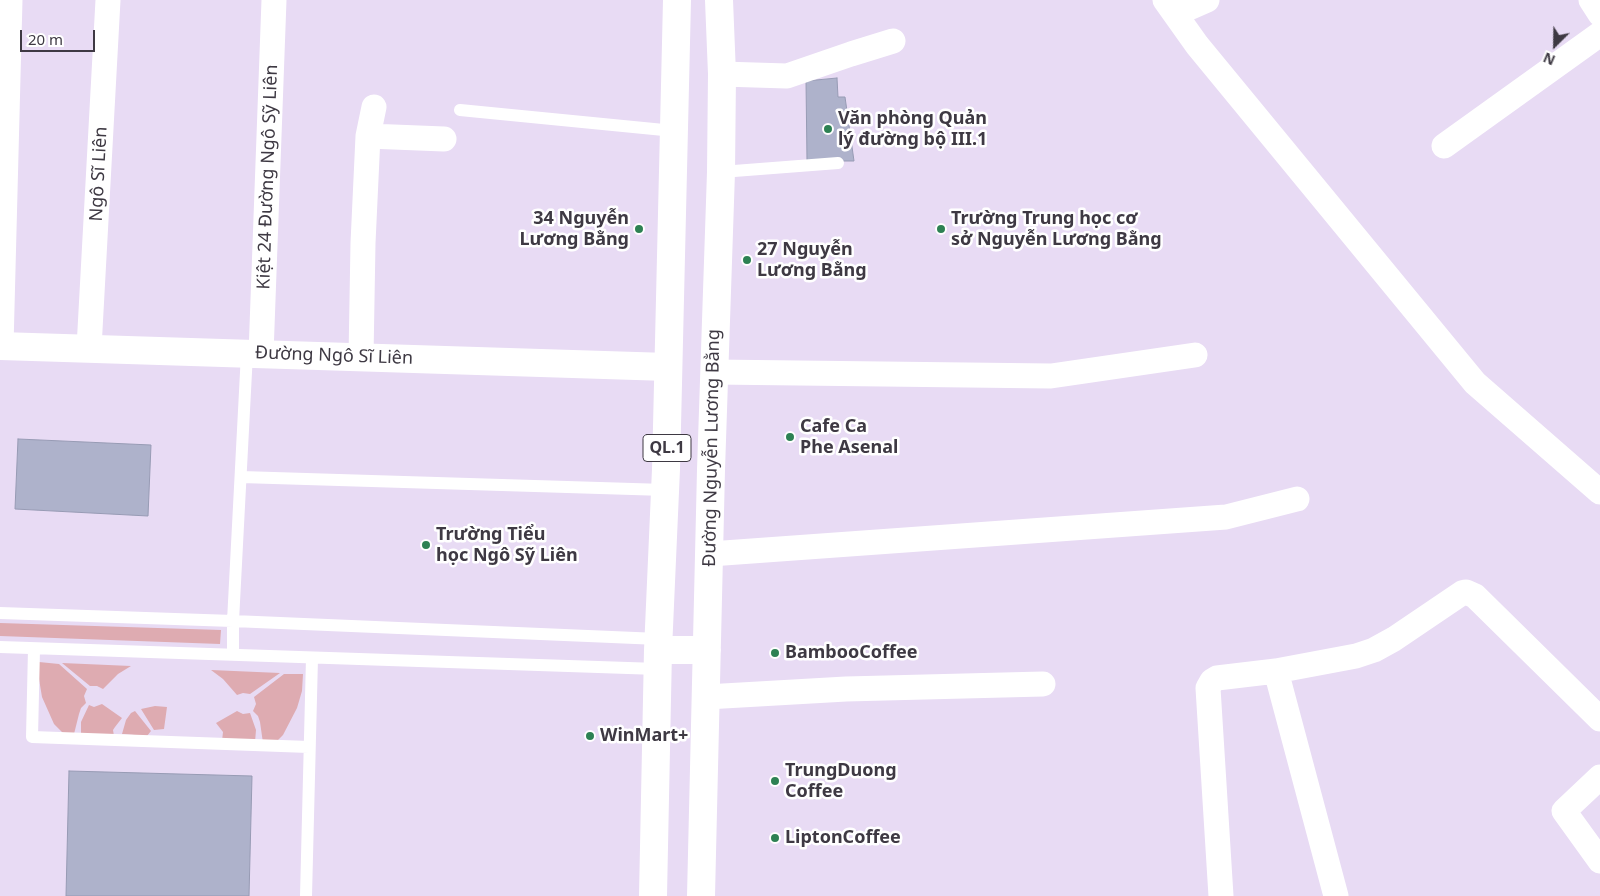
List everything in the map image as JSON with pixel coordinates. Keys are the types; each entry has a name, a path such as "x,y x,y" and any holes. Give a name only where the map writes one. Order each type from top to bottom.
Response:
{"main road":[{"name":"QL.1","path":"653,896 658,653 665,490 677,0"},
{"name":"Đường Nguyễn Lương Bằng","path":"701,896 721,172 722,74 719,0"},
{"name":"Đường Ngô Sĩ Liên","path":"0,346 668,366"},
{"path":"658,653 707,650"}],"street":[{"path":"0,346 10,0"},
{"name":"Ngô Sĩ Liên","path":"89,348 108,0"},
{"name":"Kiệt 24 Đường Ngô Sỹ Liên","path":"254,353 274,0"},
{"path":"1207,0 1170,7 1197,45 1475,383 1600,492"},
{"path":"1591,0 1600,14"},
{"path":"1444,146 1600,34"},
{"path":"722,74 787,76 893,41"},
{"path":"361,357 363,242 368,136 374,107"},
{"path":"368,136 444,139"},
{"path":"714,372 1051,376 1195,355"},
{"path":"710,554 1226,517 1297,499"},
{"path":"1221,896 1208,688 1212,680 1331,662 1374,650 1466,592 1475,596 1600,719"},
{"path":"1276,671 1336,896"},
{"path":"706,697 846,689 1043,684"},
{"path":"1600,777 1564,811 1600,860"}],"lane":[{"path":"460,110 674,131"},
{"path":"721,172 838,163"},
{"path":"234,655 233,621 241,477 254,353"},
{"path":"241,477 665,490"},
{"path":"0,613 233,621 658,653"},
{"path":"0,648 312,658 658,653"},
{"path":"34,648 32,736 309,748"},
{"path":"306,896 312,658"}],"shaded area":[{"path":"0,623 221,630 220,644 0,636"},
{"path":"39,662 59,664 87,689 84,696 86,703 81,708 74,734 63,733 54,724 42,697"},
{"path":"62,663 131,666 118,674 103,689 97,686 90,686"},
{"path":"211,670 280,673 250,694 243,693 237,695 223,679"},
{"path":"284,674 303,674 302,691 297,708 283,735 277,741 263,743 260,722 258,716 253,711 256,704 254,697"},
{"path":"102,704 122,718 113,730 114,736 81,734 81,722 89,705 94,707"},
{"path":"155,706 167,707 164,729 154,730 141,709"},
{"path":"135,711 151,731 147,736 122,734 126,720"},
{"path":"237,711 243,714 250,713 256,730 255,742 222,741 223,732 216,723"}],"building":[{"name":"Văn phòng Quản lý đường bộ III.1","path":"837,78 838,97 845,97 854,161 807,161 806,81"},
{"path":"18,439 151,445 148,516 15,509"},
{"path":"69,771 252,776 249,896 66,896"}],"place":[{"name":"Văn phòng Quản lý đường bộ III.1","path":"828,129"},
{"name":"34 Nguyễn Lương Bằng","path":"639,229"},
{"name":"Trường Trung học cơ sở Nguyễn Lương Bằng","path":"941,229"},
{"name":"27 Nguyễn Lương Bằng","path":"747,260"},
{"name":"Cafe Ca Phe Asenal","path":"790,437"},
{"name":"Trường Tiểu học Ngô Sỹ Liên","path":"426,545"},
{"name":"BambooCoffee","path":"775,653"},
{"name":"WinMart+","path":"590,736"},
{"name":"TrungDuong Coffee","path":"775,781"},
{"name":"LiptonCoffee","path":"775,838"}]}
